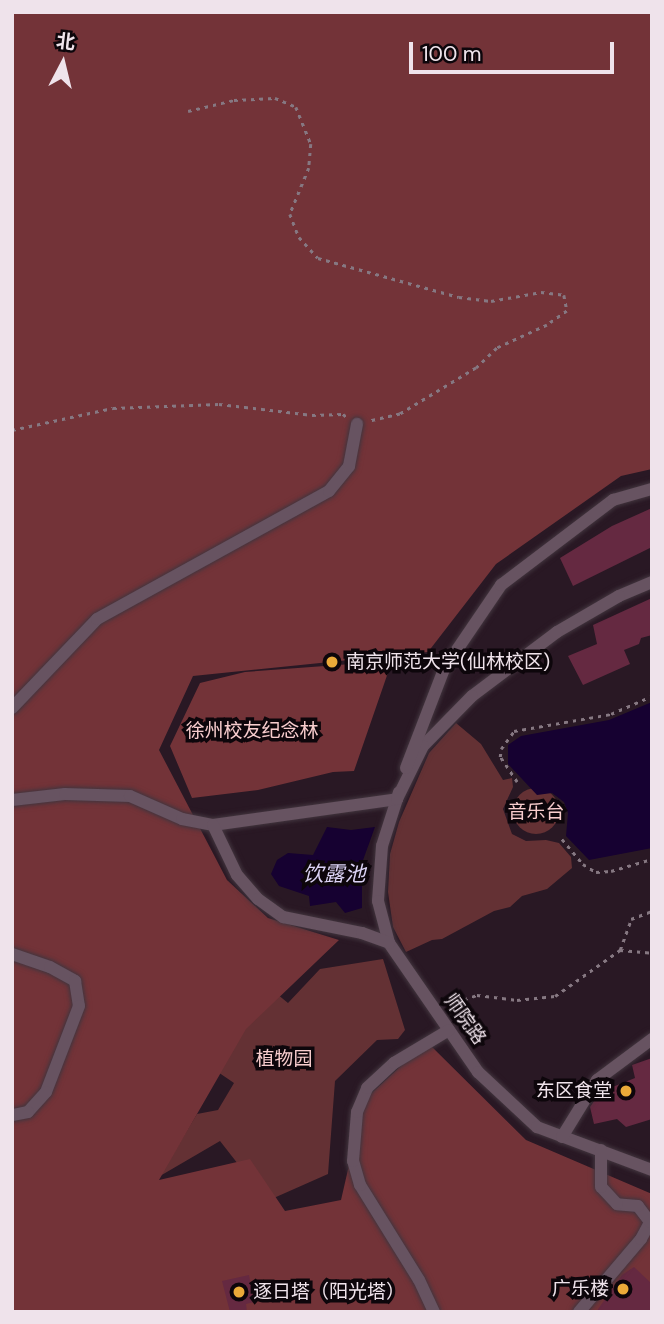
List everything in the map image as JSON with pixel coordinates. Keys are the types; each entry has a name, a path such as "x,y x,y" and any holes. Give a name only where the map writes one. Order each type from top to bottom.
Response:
{"street":[{"path":"12,708 97,619 329,491 349,466 357,424"},
{"name":"师院路","path":"652,489 613,500 501,585 444,669 413,745 382,846 379,901 389,943 478,1072 537,1128 652,1170"},
{"name":"师院路","path":"397,799 424,746 472,696 557,632 619,596 652,582"},
{"path":"12,800 65,794 130,796 183,819 213,825 397,799"},
{"path":"213,825 237,875 258,899 283,917 362,933 389,943"},
{"path":"12,954 50,967 75,981 79,1006 46,1092 28,1112 12,1115"},
{"path":"434,1312 419,1280 360,1185 353,1161 357,1112 367,1088 394,1063 449,1030"},
{"path":"562,1137 597,1080 652,1039"},
{"path":"579,1312 641,1239 650,1222 638,1206 617,1204 601,1187 601,1150"}],"path":[{"path":"12,430 114,408 219,404 312,415 343,414 357,424 400,414 476,368 497,348 547,326 567,311 564,295 541,292 491,301 459,297 318,258 299,237 290,214 309,168 311,144 296,107 275,99 234,100 188,111"},
{"path":"517,782 500,757 501,750 514,731 611,714 652,696"},
{"path":"562,839 583,864 596,872 611,871 652,859"},
{"path":"435,1010 477,995 517,1000 555,996 620,950 631,919 652,911"},
{"path":"620,950 652,953"}],"green space":[{"name":"南京师范大学(仙林校区)","path":"12,12 652,12 652,469 621,476 496,564 428,652 193,676 159,750 227,880 268,918 339,940 246,1029 159,1180 250,1159 285,1211 341,1200 364,1100 427,1042 526,1140 652,1194 652,1287 601,1312 12,1312"},
{"name":"徐州校友纪念林","path":"392,661 354,771 333,772 258,790 192,798 170,746 200,683 245,672"},
{"path":"456,723 481,744 503,780 512,778 513,787 503,809 512,834 526,841 546,840 559,843 571,857 572,868 547,889 522,896 510,907 494,911 442,939 432,940 406,952 393,927 388,892 390,854 399,822 429,753"},
{"name":"音乐台","path":"536,788 552,795 559,811 552,827 536,834 520,827 513,811 520,795"},
{"name":"植物园","path":"383,959 405,1030 398,1039 377,1040 335,1081 328,1174 267,1201 220,1141 160,1176 197,1114 218,1110 234,1083 212,1068 266,985 288,1003 320,969"}],"water":[{"path":"652,702 652,848 589,860 566,836 568,813 564,802 552,793 537,795 508,764 508,745 521,736 609,720"},
{"name":"饮露池","path":"327,827 351,830 375,827 362,863 362,908 345,913 336,902 310,906 309,896 279,886 271,874 277,860 288,853 313,855"}],"building":[{"path":"652,508 652,547 573,586 560,558 612,526"},
{"path":"652,598 652,635 641,638 639,644 624,650 630,664 583,685 568,656 597,644 593,625"},
{"name":"东区食堂","path":"652,1058 652,1119 626,1127 617,1119 594,1124 590,1107 600,1092 635,1078 632,1065"},
{"name":"广乐楼","path":"634,1267 652,1284 652,1312 596,1312 622,1275"},
{"name":"逐日塔（阳光塔）","path":"249,1275 254,1302 246,1304 247,1312 230,1312 222,1281"}],"place":[{"name":"南京师范大学(仙林校区)","path":"332,662"},
{"name":"东区食堂","path":"626,1091"},
{"name":"广乐楼","path":"623,1289"},
{"name":"逐日塔（阳光塔）","path":"239,1292"}]}
